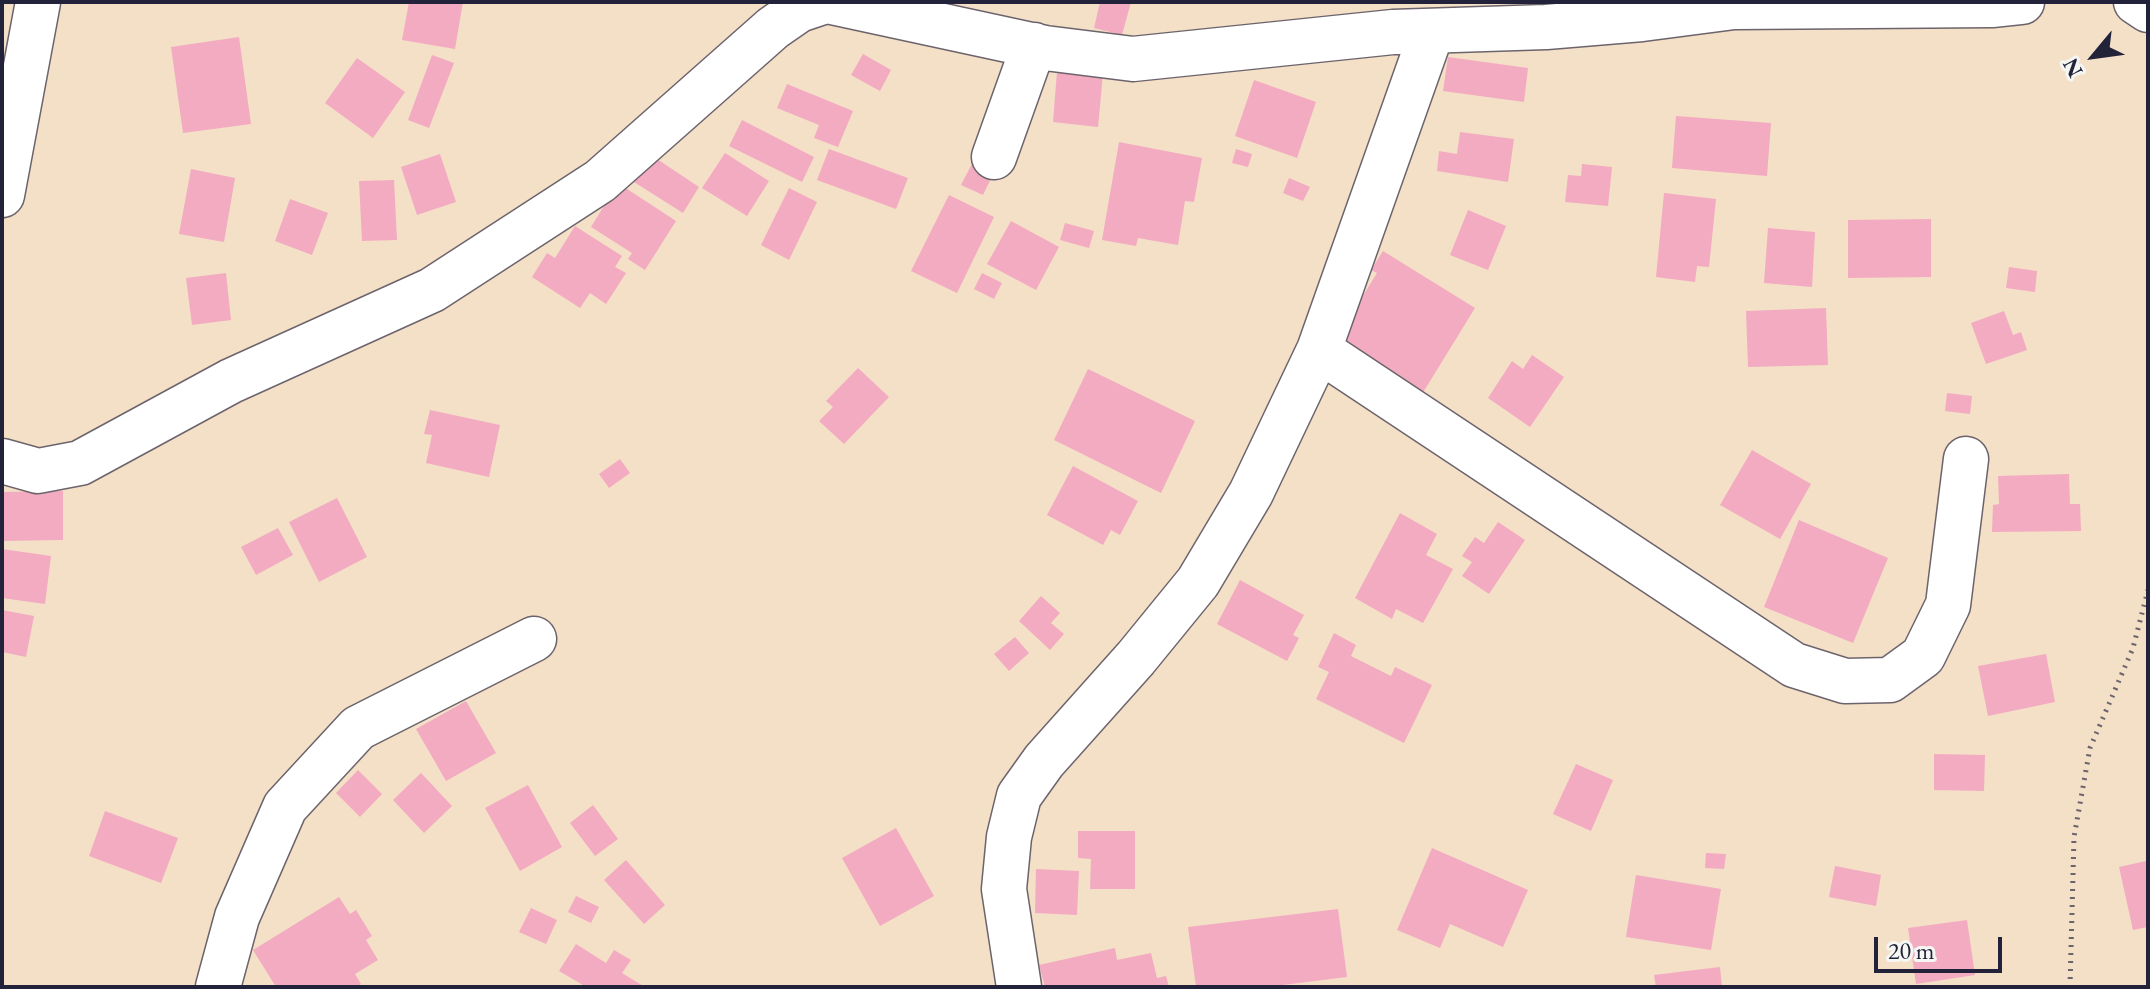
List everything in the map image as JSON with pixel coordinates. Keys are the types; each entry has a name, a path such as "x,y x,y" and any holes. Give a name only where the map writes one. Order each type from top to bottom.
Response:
{"street":[{"path":"2,461 38,471 80,463 231,381 432,290 600,181 773,28 799,10 823,2"},
{"path":"832,2 1034,45 1133,59 1393,32 1546,27 1734,7 1994,5 2022,2"},
{"path":"2136,2 2148,10"},
{"path":"2,195 34,3"},
{"path":"1019,987 1004,889 1009,837 1019,796 1044,761 1136,658 1198,582 1251,493 1319,350 1432,31"},
{"path":"994,157 1034,45"},
{"path":"1319,350 1794,665 1845,681 1890,680 1923,656 1948,605 1966,459"},
{"path":"218,987 237,917 285,807 358,728 534,639"}],"path":[{"path":"2070,987 2074,837 2090,748 2133,648 2148,590"}],"building":[{"path":"409,2 463,2 455,49 402,40"},
{"path":"1100,2 1131,2 1122,35 1094,28"},
{"path":"239,37 251,124 183,133 171,47"},
{"path":"863,54 891,70 880,91 851,75"},
{"path":"432,55 454,63 429,128 408,120"},
{"path":"1448,57 1528,68 1524,102 1443,91"},
{"path":"357,58 405,92 373,138 325,103"},
{"path":"1058,59 1104,63 1098,127 1053,122"},
{"path":"1254,80 1316,102 1297,158 1235,136"},
{"path":"787,84 853,111 838,147 814,138 819,125 777,108"},
{"path":"1676,116 1771,123 1767,176 1672,168"},
{"path":"742,120 814,157 802,182 729,146"},
{"path":"1460,132 1514,139 1508,182 1437,171 1439,151 1457,154"},
{"path":"1119,142 1202,158 1194,202 1185,201 1178,245 1138,238 1136,246 1102,240"},
{"path":"829,149 908,178 896,209 817,180"},
{"path":"1236,149 1252,154 1248,167 1232,163"},
{"path":"725,153 769,181 747,216 702,188"},
{"path":"440,154 456,202 417,215 401,167"},
{"path":"651,155 699,187 683,213 634,182"},
{"path":"976,156 997,166 983,195 961,185"},
{"path":"1582,164 1612,167 1608,206 1565,202 1568,175 1581,176"},
{"path":"191,169 235,178 224,242 179,234"},
{"path":"1289,178 1310,187 1303,201 1283,193"},
{"path":"394,180 397,240 362,241 359,181"},
{"path":"618,183 676,221 645,270 628,259 632,253 591,227"},
{"path":"789,188 817,202 789,260 761,245"},
{"path":"1664,193 1716,199 1709,267 1697,266 1695,282 1656,277"},
{"path":"949,195 994,217 957,293 911,271"},
{"path":"290,199 328,213 312,255 275,241"},
{"path":"1468,210 1506,226 1488,270 1450,255"},
{"path":"1931,219 1931,277 1848,278 1848,220"},
{"path":"1011,221 1059,247 1036,290 987,264"},
{"path":"1065,223 1094,231 1089,248 1060,240"},
{"path":"575,226 622,256 615,267 626,273 606,304 590,293 580,308 532,277 547,253 555,258"},
{"path":"1768,228 1815,232 1812,287 1764,283"},
{"path":"1383,251 1475,308 1419,399 1332,346 1377,273 1371,270"},
{"path":"2009,267 2037,271 2035,292 2006,288"},
{"path":"226,273 231,320 192,325 186,278"},
{"path":"982,273 1002,283 994,299 974,289"},
{"path":"1826,308 1828,365 1748,367 1746,311"},
{"path":"2004,311 2013,335 2021,332 2027,350 1986,364 1971,323"},
{"path":"1532,355 1564,377 1530,427 1488,398 1512,361 1523,369"},
{"path":"858,368 889,397 844,444 819,421 833,407 826,401"},
{"path":"1088,369 1195,421 1161,493 1054,440"},
{"path":"1947,393 1972,396 1970,414 1945,411"},
{"path":"430,410 500,425 489,477 426,463 432,435 424,434"},
{"path":"1752,450 1811,484 1780,539 1720,505"},
{"path":"620,459 630,473 609,488 599,474"},
{"path":"1073,466 1138,501 1120,535 1111,530 1103,545 1047,515"},
{"path":"2069,474 2070,504 2080,504 2081,531 1992,532 1993,505 1999,504 1998,476"},
{"path":"63,491 63,540 2,541 2,492"},
{"path":"337,498 367,557 319,582 289,522"},
{"path":"1400,513 1437,534 1426,555 1453,569 1423,623 1396,609 1392,619 1355,598"},
{"path":"1799,520 1888,558 1853,643 1764,607"},
{"path":"1498,522 1525,540 1489,594 1462,576 1472,562 1462,556 1475,537 1484,543"},
{"path":"278,528 293,555 256,575 241,547"},
{"path":"2,549 51,556 45,604 2,598"},
{"path":"1240,580 1304,615 1293,635 1299,638 1287,661 1217,624"},
{"path":"1041,596 1060,613 1051,623 1064,634 1050,650 1019,621"},
{"path":"2,610 34,616 26,657 2,652"},
{"path":"1334,633 1356,645 1351,656 1391,676 1395,667 1432,685 1404,743 1316,699 1329,672 1318,667"},
{"path":"1015,637 1029,653 1009,671 994,654"},
{"path":"2046,654 2055,702 1988,716 1978,666"},
{"path":"466,701 496,753 446,781 416,729"},
{"path":"1934,754 1985,755 1984,791 1934,790"},
{"path":"1576,764 1613,780 1591,831 1553,814"},
{"path":"358,770 382,794 360,817 336,793"},
{"path":"421,773 452,806 424,833 393,800"},
{"path":"528,785 562,847 520,871 485,808"},
{"path":"593,805 618,839 595,856 570,823"},
{"path":"105,811 178,838 161,883 89,856"},
{"path":"896,828 934,896 880,926 842,858"},
{"path":"1078,831 1135,831 1135,889 1090,889 1091,859 1078,858"},
{"path":"1432,848 1528,890 1503,947 1450,924 1440,948 1397,930"},
{"path":"1706,853 1726,854 1724,869 1705,868"},
{"path":"626,860 665,905 644,924 604,880"},
{"path":"2146,861 2148,927 2133,930 2119,867"},
{"path":"1835,866 1881,875 1876,906 1829,897"},
{"path":"1036,869 1079,871 1077,915 1035,913"},
{"path":"1636,875 1721,889 1711,950 1626,937"},
{"path":"576,896 599,907 591,923 568,912"},
{"path":"339,897 350,914 356,910 372,936 366,940 378,960 355,974 361,984 356,987 276,987 253,950"},
{"path":"531,908 557,920 546,944 519,932"},
{"path":"1338,909 1347,977 1267,987 1196,987 1188,927"},
{"path":"1967,920 1975,975 1916,984 1908,928"},
{"path":"576,944 606,963 614,950 631,960 622,973 645,987 582,987 559,971"},
{"path":"1115,948 1117,960 1151,953 1157,978 1166,976 1169,987 1045,987 1039,965"},
{"path":"1720,967 1722,987 1656,987 1654,975"}]}
